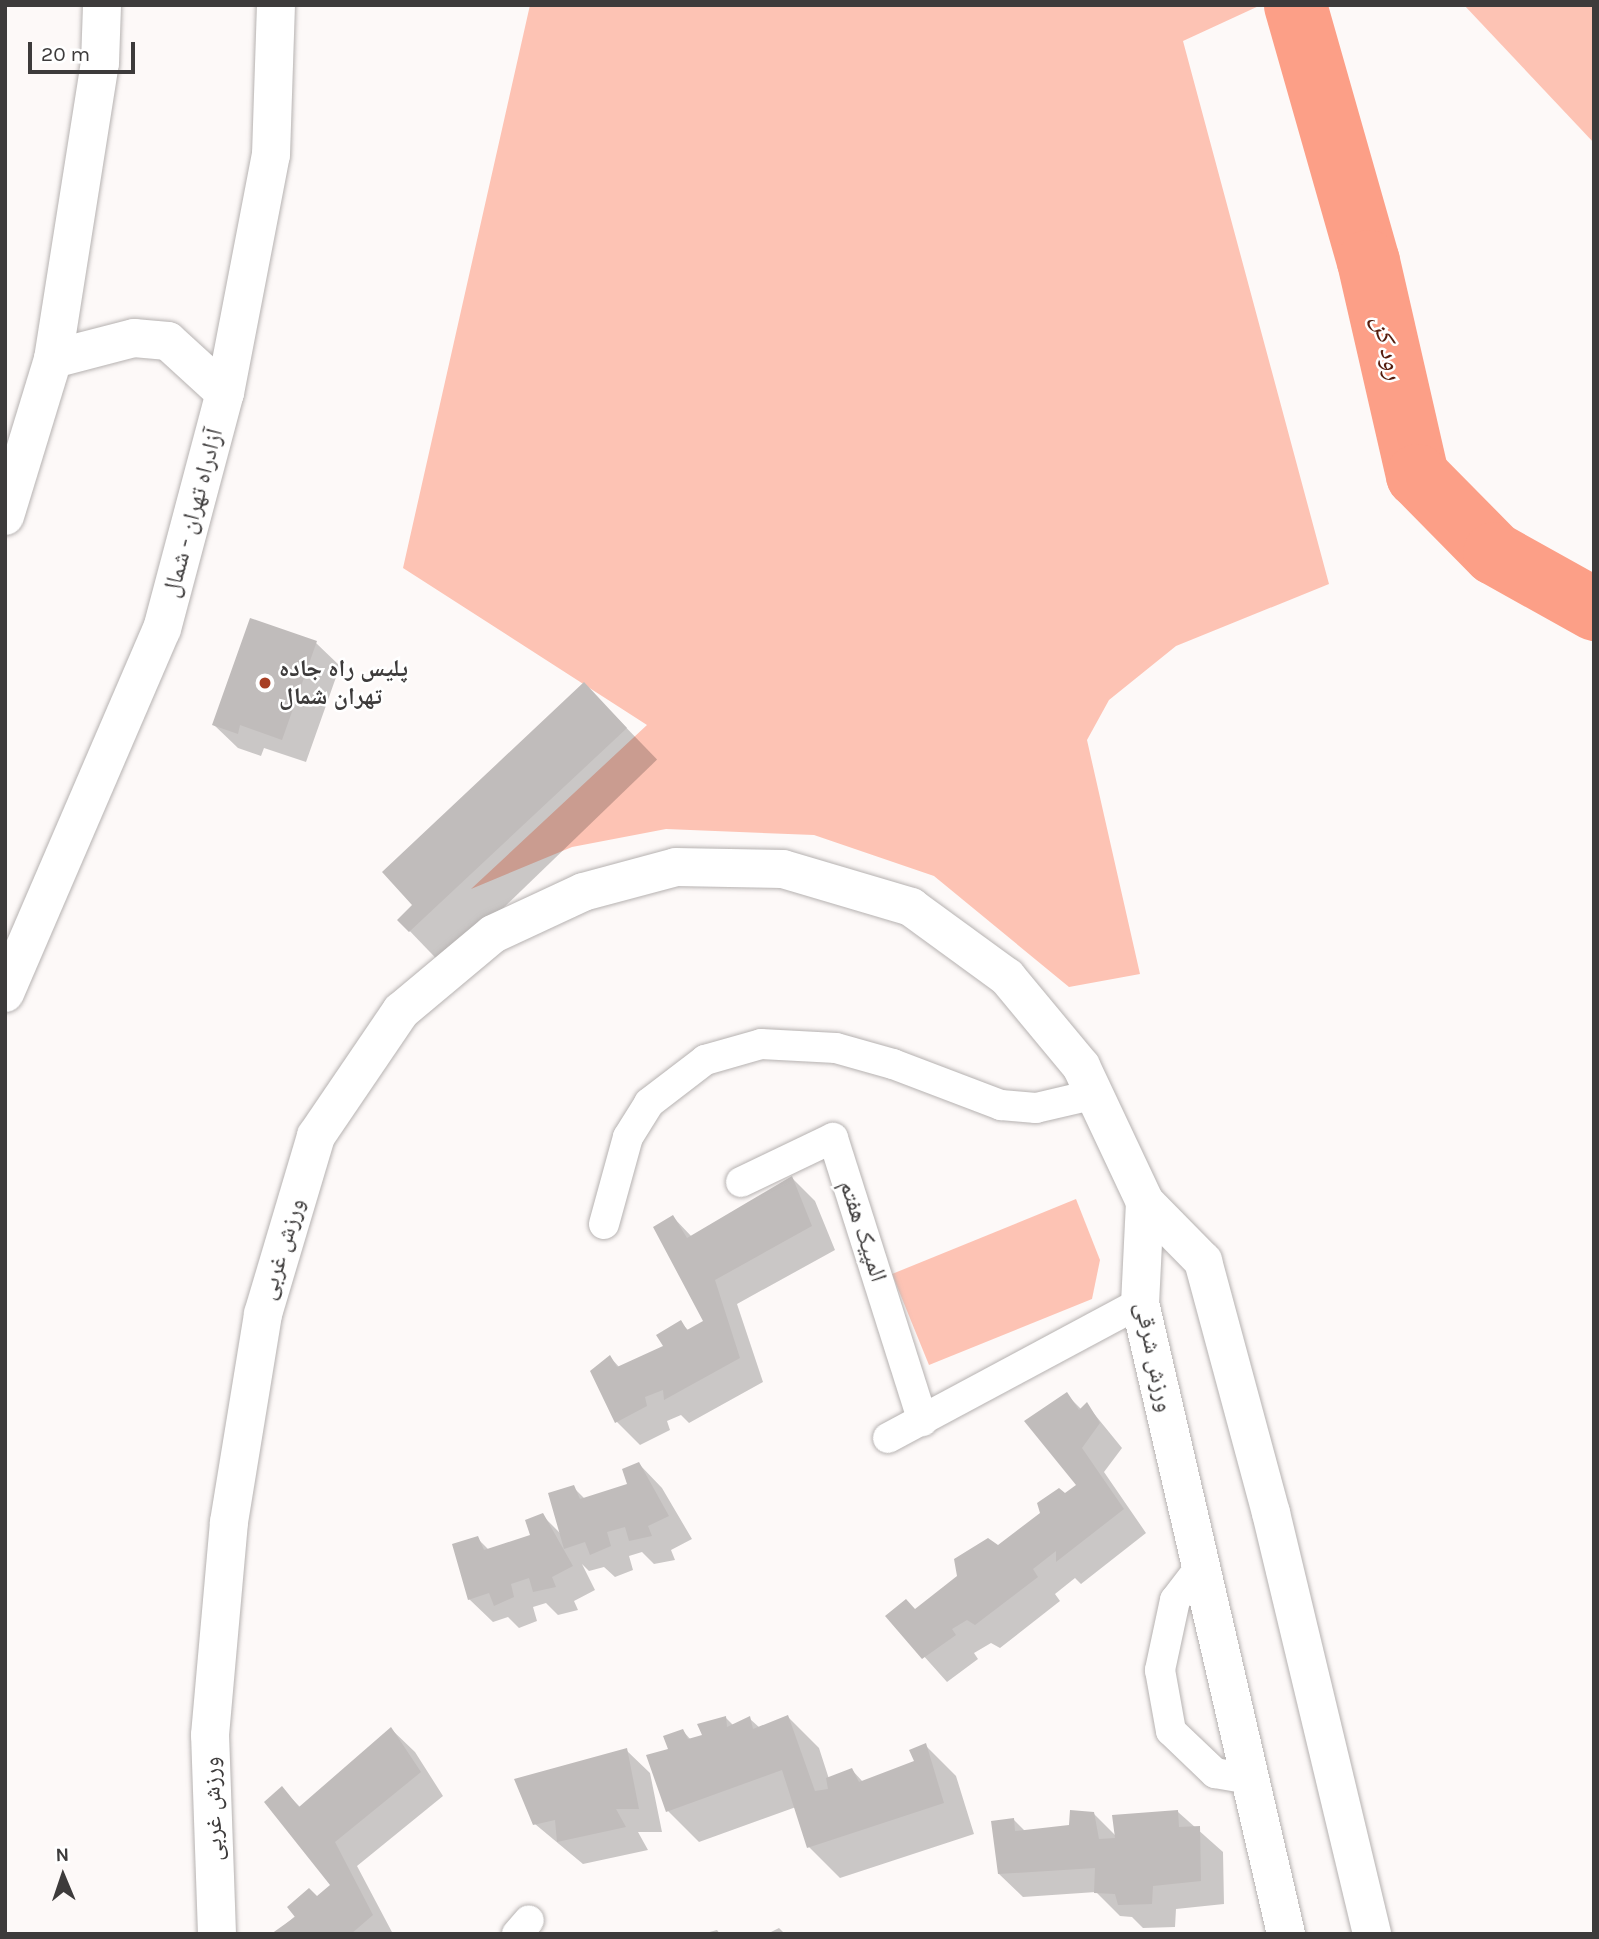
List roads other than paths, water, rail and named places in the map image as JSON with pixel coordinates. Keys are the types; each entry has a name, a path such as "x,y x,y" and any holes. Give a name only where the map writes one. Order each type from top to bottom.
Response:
{"main road":[{"path":"5,516 53,359 100,63 102,5"},
{"name":"آزادراه تهران - شمال","path":"5,993 162,629 225,393 271,155 276,5"},
{"path":"53,359 134,338 168,341 225,393"},
{"name":"ورزش غربی","path":"218,1934 210,1735 229,1522 263,1314 316,1136 401,1011 493,934 583,892 676,867 783,869"},
{"name":"ورزش شرقی","path":"783,869 911,907 1007,978 1081,1066 1096,1094 1145,1202 1140,1303 1286,1934"},
{"path":"1145,1202 1203,1261 1272,1513 1372,1934"}],"street":[{"path":"604,1224 628,1137 649,1103 705,1060 761,1044 836,1048 893,1064 1001,1105 1036,1108 1096,1094"},
{"name":"المپیک هفتم","path":"741,1182 833,1138 923,1421"},
{"path":"888,1438 1140,1303"},
{"path":"1202,1565 1175,1600 1160,1670 1171,1731 1215,1773 1249,1779"}],"waterway":[{"name":"رود کن","path":"1295,5 1368,261 1417,475 1494,553 1594,609"}],"place":[{"name":"پلیس راه جاده تهران شمال","path":"265,683"}]}
